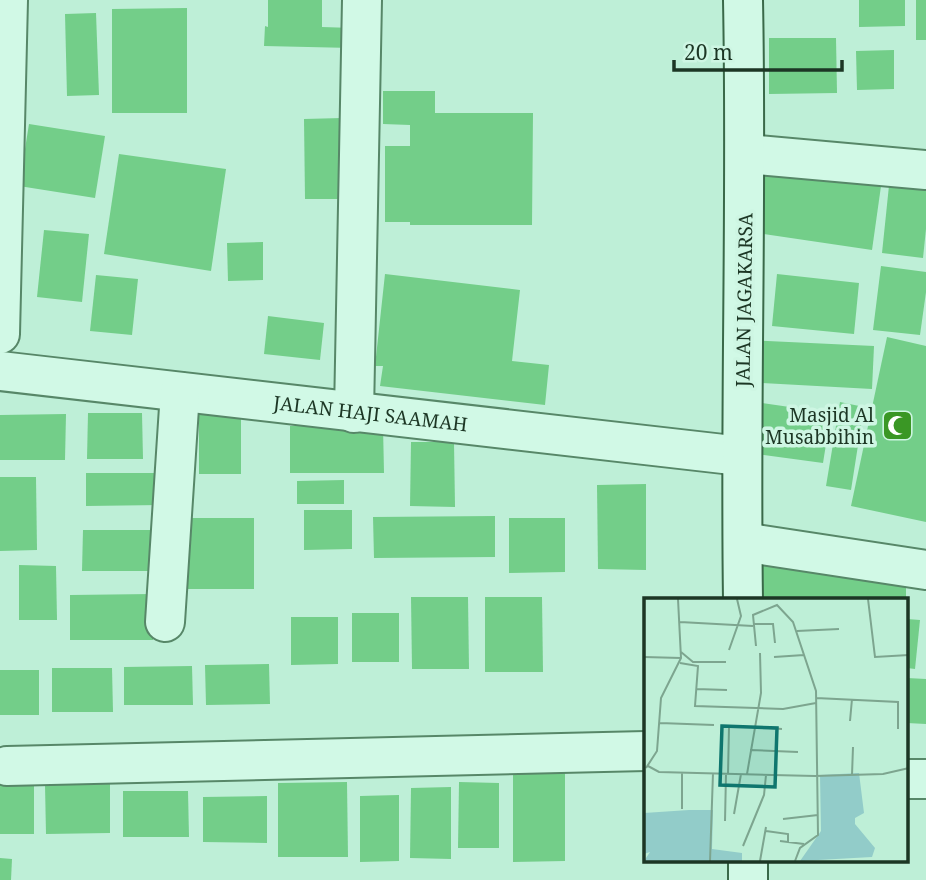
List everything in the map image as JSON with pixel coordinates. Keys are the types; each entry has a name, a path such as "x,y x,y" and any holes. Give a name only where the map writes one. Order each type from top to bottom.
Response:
{"street":[{"path":"0,334 8,0"},
{"path":"354,413 362,0"},
{"name":"JALAN JAGAKARSA","path":"743,0 746,154 741,456 743,598"},
{"path":"746,154 926,170"},
{"name":"JALAN HAJI SAAMAH","path":"0,371 741,456"},
{"path":"164,622 180,392"},
{"path":"743,542 926,570"},
{"path":"7,766 644,751"},
{"path":"908,779 926,779"},
{"path":"748,862 748,880"}],"building":[{"path":"268,0 322,0 322,27 353,28 352,48 264,46 265,26 268,27"},
{"path":"859,0 905,0 905,26 859,27"},
{"path":"916,0 926,0 926,40 916,40"},
{"path":"187,8 187,113 112,113 112,9"},
{"path":"96,13 99,95 67,96 65,14"},
{"path":"769,38 836,38 837,93 769,94"},
{"path":"894,50 894,89 857,90 856,51"},
{"path":"383,91 435,91 435,113 533,113 532,225 410,225 410,222 385,222 385,146 410,146 410,125 383,124"},
{"path":"342,118 343,199 305,199 304,119"},
{"path":"29,124 105,136 95,198 19,186"},
{"path":"119,154 226,169 211,271 104,254"},
{"path":"761,162 882,179 872,250 750,232"},
{"path":"890,176 926,180 923,258 882,253"},
{"path":"44,230 89,234 82,302 37,297"},
{"path":"263,242 263,280 228,281 227,243"},
{"path":"881,266 926,272 920,335 873,330"},
{"path":"385,274 520,290 512,361 549,365 545,405 380,386 383,366 375,366"},
{"path":"777,274 859,283 854,334 772,326"},
{"path":"96,275 138,279 132,335 90,331"},
{"path":"268,316 324,323 320,360 264,354"},
{"name":"Masjid Al Musabbihin","path":"887,337 926,346 926,522 851,506"},
{"path":"746,340 874,346 872,389 743,382"},
{"path":"755,402 831,413 823,463 748,453"},
{"path":"840,402 864,407 851,490 826,486"},
{"path":"241,408 241,474 199,474 199,409"},
{"path":"88,413 142,413 143,459 87,459"},
{"path":"66,414 65,460 0,460 0,415"},
{"path":"290,426 383,426 384,473 290,473"},
{"path":"411,442 454,442 455,507 410,506"},
{"path":"86,473 160,473 161,505 86,506"},
{"path":"0,477 36,477 37,550 0,551"},
{"path":"344,480 344,504 297,504 297,481"},
{"path":"646,484 646,570 598,569 597,485"},
{"path":"304,510 352,510 352,549 304,550"},
{"path":"495,516 495,557 374,558 373,517"},
{"path":"176,518 254,518 254,589 175,589"},
{"path":"509,518 565,518 565,572 509,573"},
{"path":"83,530 155,530 154,571 82,571"},
{"path":"747,551 906,573 906,598 746,598"},
{"path":"19,565 56,566 57,620 19,620"},
{"path":"152,594 153,640 70,640 70,595"},
{"path":"411,597 468,597 469,669 412,669"},
{"path":"485,597 542,597 543,672 485,672"},
{"path":"352,613 399,613 399,662 352,662"},
{"path":"291,617 338,617 338,664 291,665"},
{"path":"908,619 920,620 915,669 908,668"},
{"path":"269,664 270,704 206,705 205,665"},
{"path":"192,666 193,705 124,705 124,667"},
{"path":"52,668 112,668 113,712 52,712"},
{"path":"0,670 39,670 39,715 0,715"},
{"path":"908,678 926,679 926,724 908,723"},
{"path":"513,770 565,770 565,861 513,862"},
{"path":"34,778 34,834 0,834 0,779"},
{"path":"347,782 348,857 278,857 278,783"},
{"path":"459,782 499,783 499,848 458,848"},
{"path":"110,784 110,833 46,834 45,785"},
{"path":"451,787 451,859 410,858 411,788"},
{"path":"123,791 188,791 189,837 123,837"},
{"path":"399,795 399,861 360,862 360,796"},
{"path":"267,796 267,843 203,842 203,797"},
{"path":"0,858 12,859 11,880 0,880"}],"place":[{"name":"Masjid Al Musabbihin","path":"897,426"}]}
